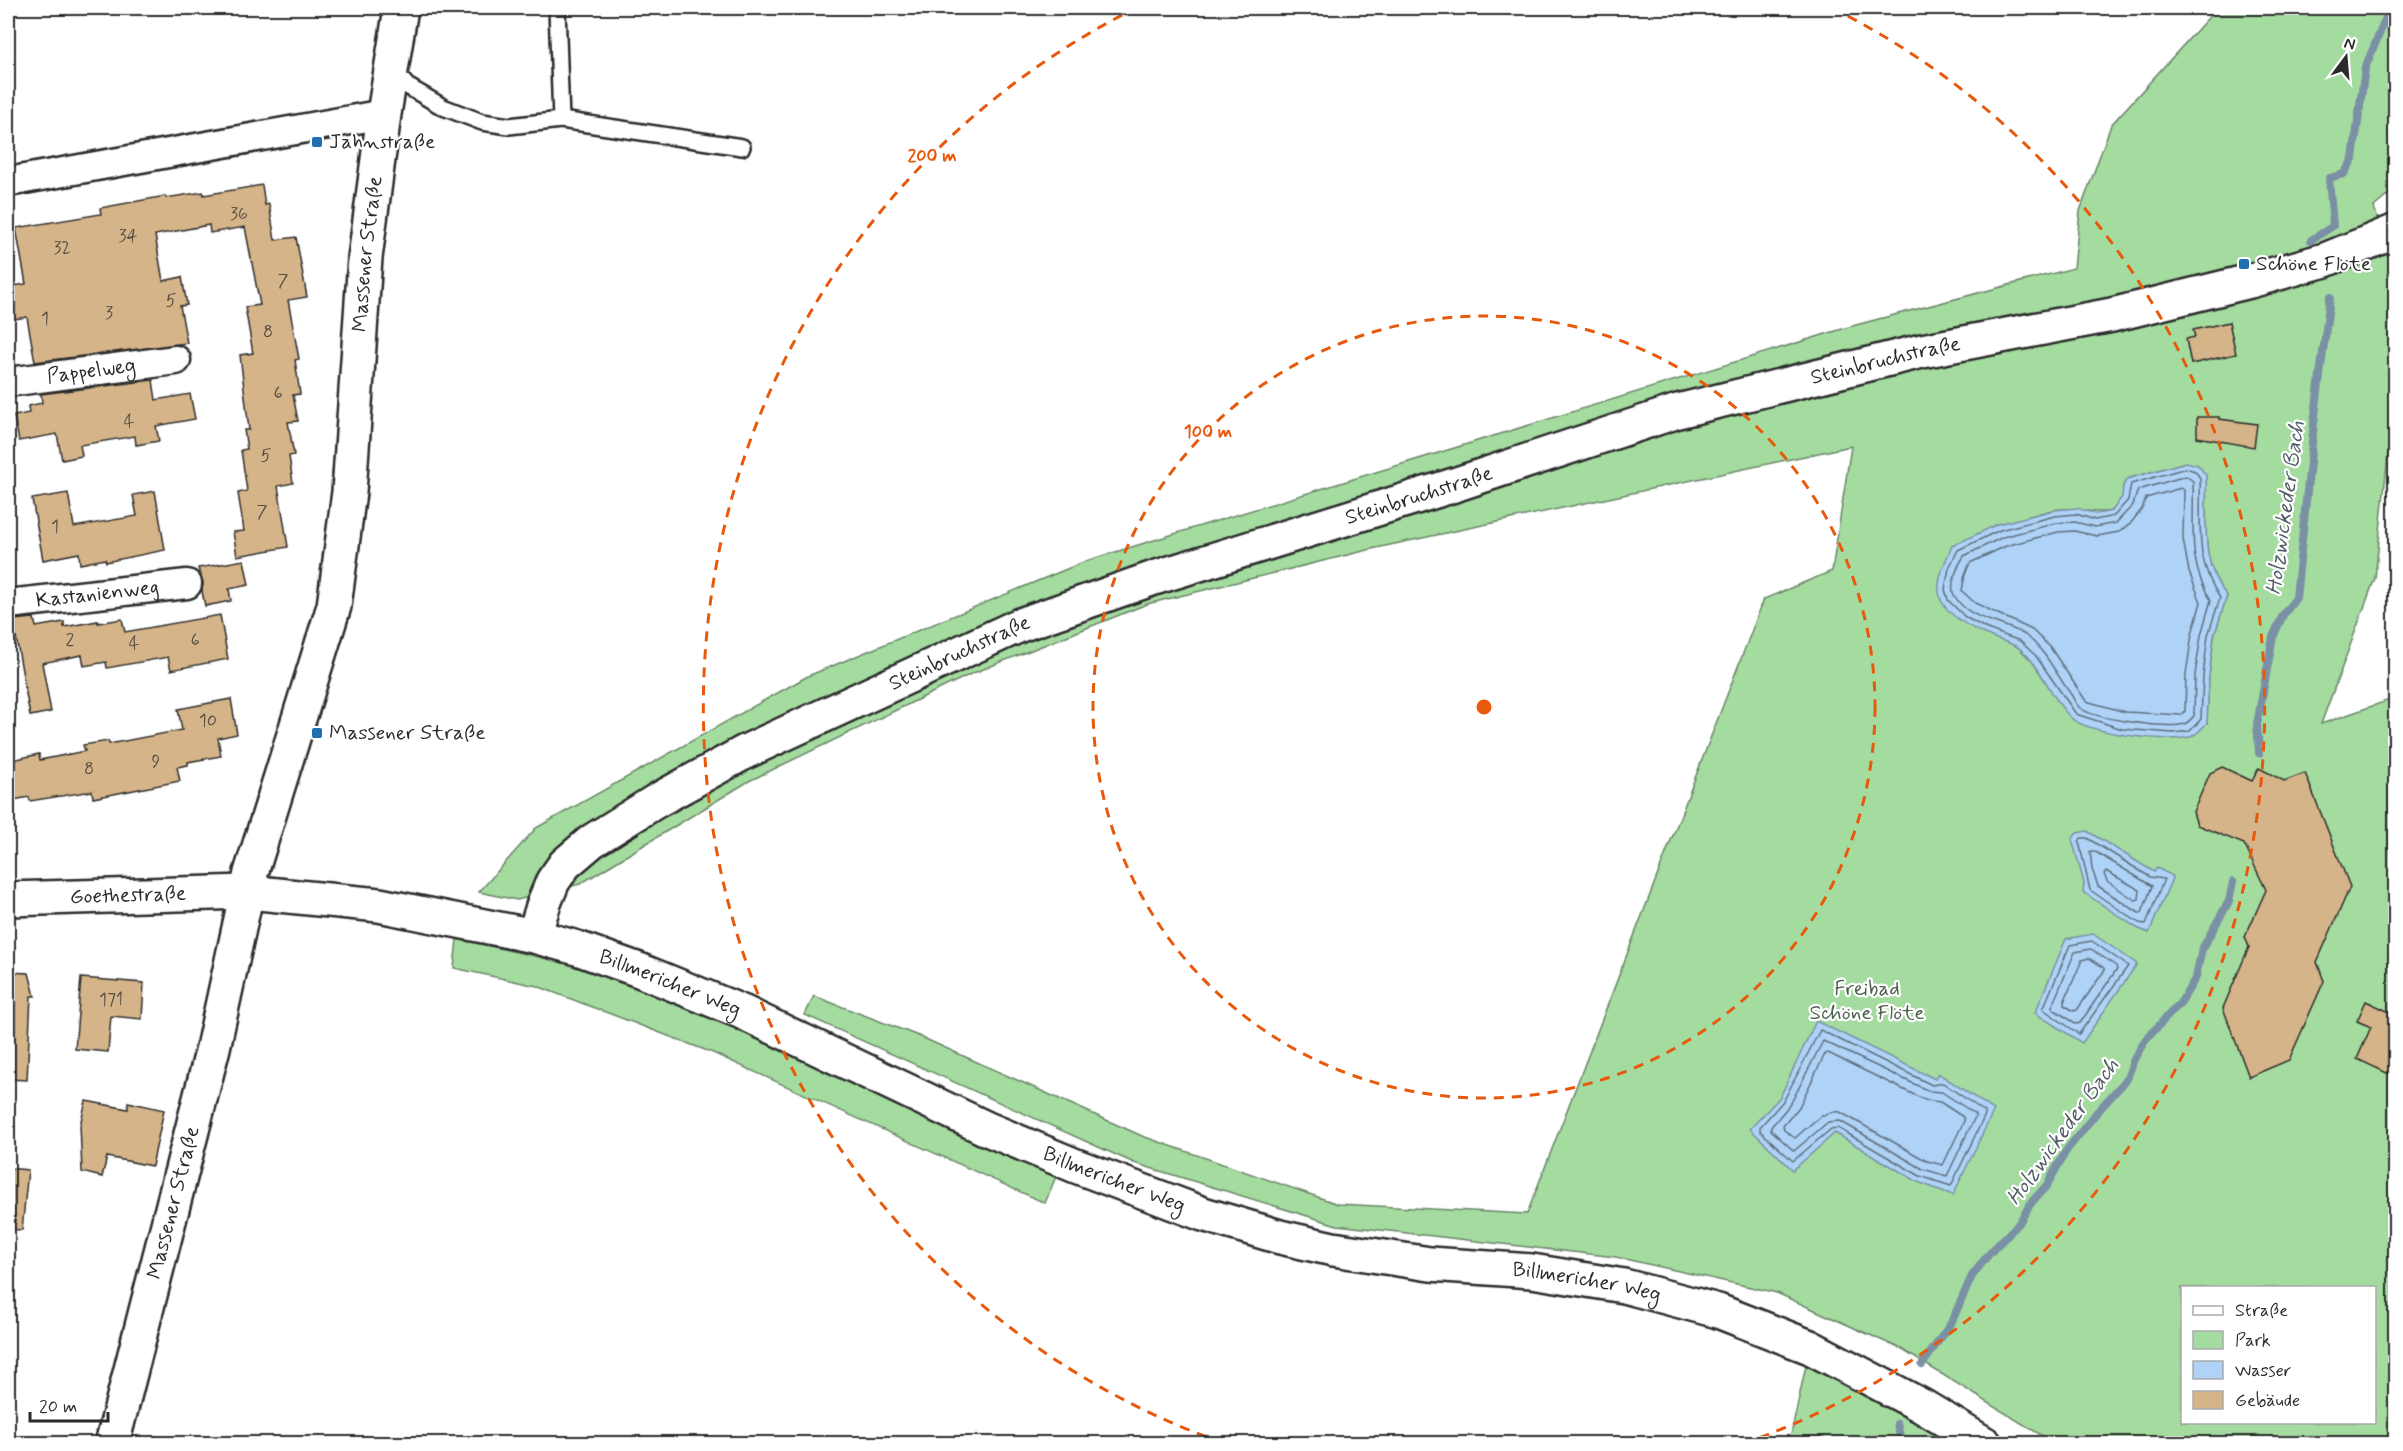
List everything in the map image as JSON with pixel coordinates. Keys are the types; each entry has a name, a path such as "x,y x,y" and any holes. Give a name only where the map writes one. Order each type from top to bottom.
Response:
{"street":[{"name":"Massener Straße","path":"112,1443 213,1048 247,892 330,623 337,590 349,492 365,258 401,8"},
{"path":"8,182 384,114"},
{"name":"Steinbruchstraße","path":"534,936 553,881 565,864 592,841 656,801 746,752 1020,625 1154,578 1448,487 1678,411 1922,351 2112,315 2250,281 2325,260 2394,234"},
{"name":"Pappelweg","path":"8,382 177,360"},
{"name":"Kastanienweg","path":"8,604 187,584"},
{"name":"Goethestraße","path":"8,899 247,892"},
{"name":"Billmericher Weg","path":"247,892 379,905 534,936 577,948 639,970 742,1012 985,1128 1076,1166 1203,1214 1280,1237 1333,1249 1430,1264 1532,1271 1624,1286 1718,1311 1809,1347 1922,1406 1985,1443"}],"lane":[{"path":"557,8 561,120"},
{"path":"391,67 407,86 443,107 482,122 508,126 561,120 742,147"}],"green space":[{"name":"Freibad Schöne Flöte","path":"2217,8 2395,8 2395,189 2374,207 2395,272 2395,388 2375,578 2321,724 2395,698 2395,1443 2054,1443 1901,1349 1777,1293 1616,1257 1337,1225 1134,1163 805,1015 814,996 921,1037 1142,1136 1338,1204 1527,1214 1764,599 1832,571 1851,446 1376,548 1147,604 971,674 749,781 580,884 517,900 479,892 536,828 808,676 1086,561 1852,326 2074,268 2080,211 2111,125","holes":["2186,462 2206,476 2208,554 2218,583 2227,596 2214,636 2207,723 2058,700 2032,661 2017,646 1952,546 2015,521 2053,510 2112,511 2123,497 2123,486 2127,479"]},
{"path":"457,939 570,964 736,1024 1057,1174 1045,1203 713,1053 537,986 454,968"},
{"path":"1810,1347 1985,1444 1789,1444"}],"water":[{"path":"2186,462 2198,465 2206,475 2208,554 2218,583 2227,596 2214,636 2207,723 2192,736 2179,739 2146,738 2092,728 2070,717 2040,672 2019,648 1972,628 1946,608 1940,595 1939,581 1946,559 1952,546 1998,524 2054,510 2077,508 2096,514 2112,511 2122,497 2123,486 2127,479"},
{"path":"2087,831 2154,872 2157,868 2173,876 2149,933 2137,928 2083,892 2084,883 2072,839 2077,833"},
{"path":"2093,934 2137,964 2082,1043 2035,1013 2066,939"},
{"path":"1816,1021 1935,1079 1938,1073 1994,1110 1953,1195 1918,1182 1835,1133 1793,1170 1750,1129 1780,1097"}],"building":[{"path":"262,185 265,205 269,204 275,240 296,237 307,297 288,300 299,359 295,360 300,394 293,395 298,421 288,422 294,455 289,456 293,483 278,486 288,547 237,556 233,532 244,531 238,493 247,491 241,450 247,449 244,430 249,430 240,355 253,353 245,307 260,305 245,227 210,233 209,225 155,235 163,281 182,277 187,305 180,306 187,343 35,362 27,317 8,320 8,287 26,284 16,228 101,214 100,208 165,196 166,198 203,192 204,195"},
{"path":"2229,322 2236,354 2191,364 2186,339 2195,337 2193,330"},
{"path":"153,380 156,400 190,394 195,419 156,426 159,441 136,445 135,436 80,445 82,456 62,460 57,434 19,441 14,416 29,413 28,406 42,403 41,394"},
{"path":"2197,417 2219,417 2219,419 2257,424 2254,447 2197,437"},
{"path":"155,491 165,550 106,562 105,559 80,564 79,553 43,560 32,499 68,493 74,527 137,516 133,495"},
{"path":"244,560 249,585 229,589 231,601 205,606 203,582 198,568"},
{"path":"220,615 228,659 171,670 168,657 107,668 106,662 84,666 82,655 42,663 51,712 30,716 13,620 34,618 36,627 64,622 64,627 122,619 125,632"},
{"path":"231,699 237,734 218,738 221,756 188,762 188,765 177,767 180,781 93,798 92,791 30,801 29,797 8,801 8,761 39,754 40,760 85,751 83,745 108,741 109,744 182,730 178,709"},
{"path":"2222,767 2252,781 2259,768 2284,781 2305,773 2350,887 2317,962 2324,981 2289,1060 2249,1077 2223,1008 2249,947 2245,937 2266,890 2244,844 2197,825 2193,812 2210,773"},
{"path":"8,972 29,973 35,996 31,996 27,1080 8,1079"},
{"path":"81,978 144,983 142,1019 111,1016 108,1052 75,1049"},
{"path":"2366,1001 2396,1015 2396,1059 2389,1074 2357,1059 2371,1027 2357,1021"},
{"path":"86,1101 128,1109 128,1102 164,1110 152,1166 107,1157 102,1177 82,1172 80,1125"},
{"path":"8,1168 28,1170 22,1230 8,1229"}],"waterway":[{"name":"Holzwickeder Bach","path":"2311,240 2333,226 2329,178 2344,174 2353,159 2365,68 2390,8"},
{"name":"Holzwickeder Bach","path":"2259,753 2257,724 2273,637 2283,615 2296,598 2330,297"},
{"name":"Holzwickeder Bach","path":"1922,1365 1951,1323 1972,1276 1988,1255 2019,1223 2031,1203 2047,1185 2066,1151 2127,1079 2134,1059 2146,1039 2181,1002 2196,977 2202,949 2229,901 2233,882"},
{"name":"Holzwickeder Bach","path":"1897,1424 1902,1444"}],"place":[{"name":"Jahnstraße","path":"317,142"},
{"name":"Schöne Flöte","path":"2244,264"},
{"name":"Massener Straße","path":"317,733"}]}
